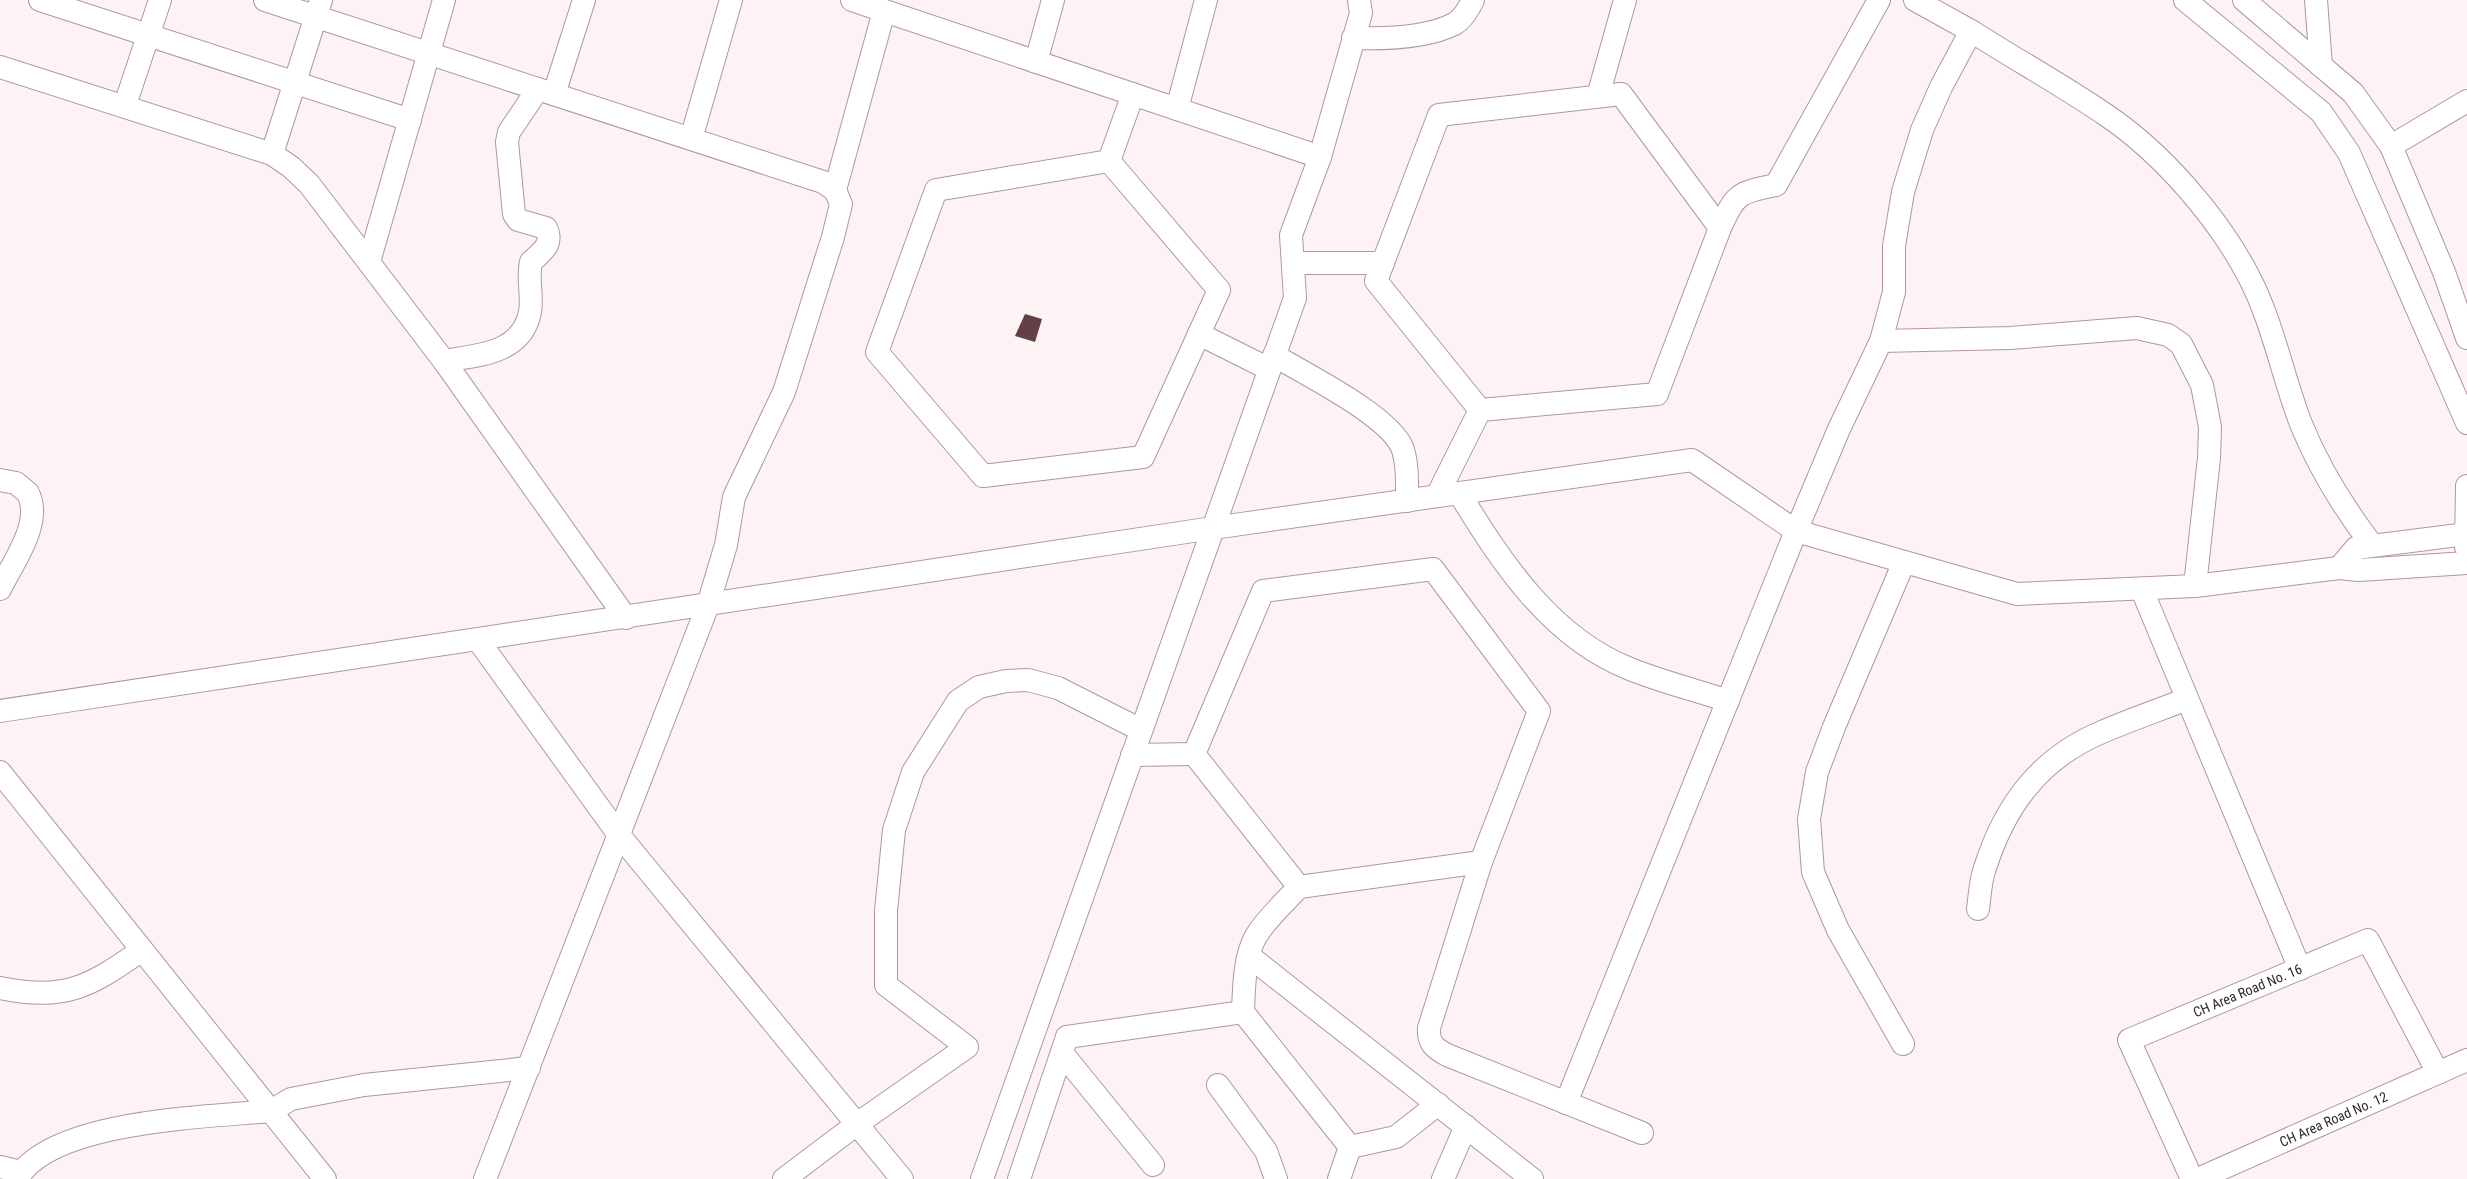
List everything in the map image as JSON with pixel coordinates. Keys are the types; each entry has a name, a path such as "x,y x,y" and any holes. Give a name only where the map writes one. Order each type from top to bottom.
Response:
{"street":[{"path":"40,0 410,120"},
{"path":"125,105 160,0"},
{"path":"265,0 319,8 428,54 823,182 836,190"},
{"path":"369,262 444,0"},
{"path":"444,361 496,351 511,344 520,336 526,326 530,311 531,262 545,249 549,242 549,235 546,228 518,220 514,214 507,142 509,132 546,92 584,0"},
{"path":"691,139 731,0"},
{"path":"852,0 1320,157"},
{"path":"1036,62 1053,0"},
{"path":"1177,109 1206,0"},
{"path":"982,1179 1295,298 1291,235 1320,157 1361,13 1359,0"},
{"path":"1353,38 1390,39 1455,24 1469,9 1473,0"},
{"path":"1598,96 1625,0"},
{"path":"1480,410 1657,394 1731,202 1748,191 1776,185 1879,0"},
{"path":"1915,0 1971,31 2107,115 2166,166 2212,217 2248,274 2271,325 2301,424 2320,465 2345,510 2372,545"},
{"path":"2185,0 2321,112 2350,153 2467,423"},
{"path":"2244,0 2353,93 2390,146 2444,272 2467,338"},
{"path":"2316,0 2321,66"},
{"path":"272,154 319,8"},
{"path":"486,1179 708,605 726,545 734,497 784,392 833,237 841,204 836,190 884,11"},
{"path":"1566,1103 1796,531 1839,429 1881,341 1894,292 1894,246 1903,192 1922,130 1941,87 1971,31"},
{"path":"0,67 125,105 272,154 292,167 309,184 444,361 626,618"},
{"path":"1109,161 1133,94"},
{"path":"1480,410 1376,281 1439,115 1621,94 1720,228"},
{"path":"2390,146 2467,101"},
{"path":"1109,161 1219,290 1143,457 983,476 877,352 936,190 1109,161"},
{"path":"1293,263 1383,263"},
{"path":"1881,341 2010,338 2137,328 2168,335 2181,344 2202,385 2210,427 2209,458 2195,586"},
{"path":"1199,334 1272,362 1364,410 1390,430 1402,447 1406,470 1407,500"},
{"path":"1437,496 1480,410"},
{"path":"0,711 1213,528 1692,460 1796,531 2017,594 2142,590 2195,586 2339,568 2359,570 2467,561 2467,486"},
{"path":"0,480 16,483 28,493 31,506 31,521 28,533 0,589"},
{"path":"1459,493 1498,556 1540,606 1581,643 1630,669 1728,701"},
{"path":"2339,568 2356,548 2466,534"},
{"path":"1903,1044 1838,930 1813,872 1809,820 1817,772 1904,562"},
{"path":"1194,754 1263,591 1433,569 1539,711 1481,862 1429,1028 1428,1037 1432,1046 1438,1051 1642,1133"},
{"path":"2142,590 2300,969"},
{"path":"478,640 619,835 902,1179"},
{"path":"784,1179 857,1124 967,1048 886,985 886,911 894,830 913,772 958,701 979,687 1006,681 1028,680 1058,688 1141,730"},
{"path":"1978,909 1984,870 2004,820 2032,779 2065,752 2100,732 2187,699"},
{"path":"1132,754 1194,754"},
{"path":"1194,754 1299,887"},
{"path":"3,784 142,950 325,1179"},
{"path":"1350,1147 1243,1012 1249,956 1255,938 1269,919 1299,887 1481,862"},
{"name":"CH Area Road No. 16","path":"2192,1179 2129,1040 2368,940 2438,1073"},
{"path":"0,988 32,994 63,991 92,983 142,950"},
{"path":"1249,956 1532,1179"},
{"path":"1043,1006 1064,1045 1152,1165"},
{"path":"1064,1045 1243,1012"},
{"path":"1019,1179 1064,1045"},
{"name":"CH Area Road No. 12","path":"2198,1179 2467,1060"},
{"path":"13,1173 50,1149 128,1125 271,1111 291,1099 364,1086 529,1068"},
{"path":"1218,1086 1266,1151 1276,1179"},
{"path":"1350,1147 1396,1137 1438,1104"},
{"path":"1443,1179 1466,1126"},
{"path":"1339,1179 1350,1147"}],"building":[{"path":"1025,314 1042,319 1035,342 1015,336"}]}
